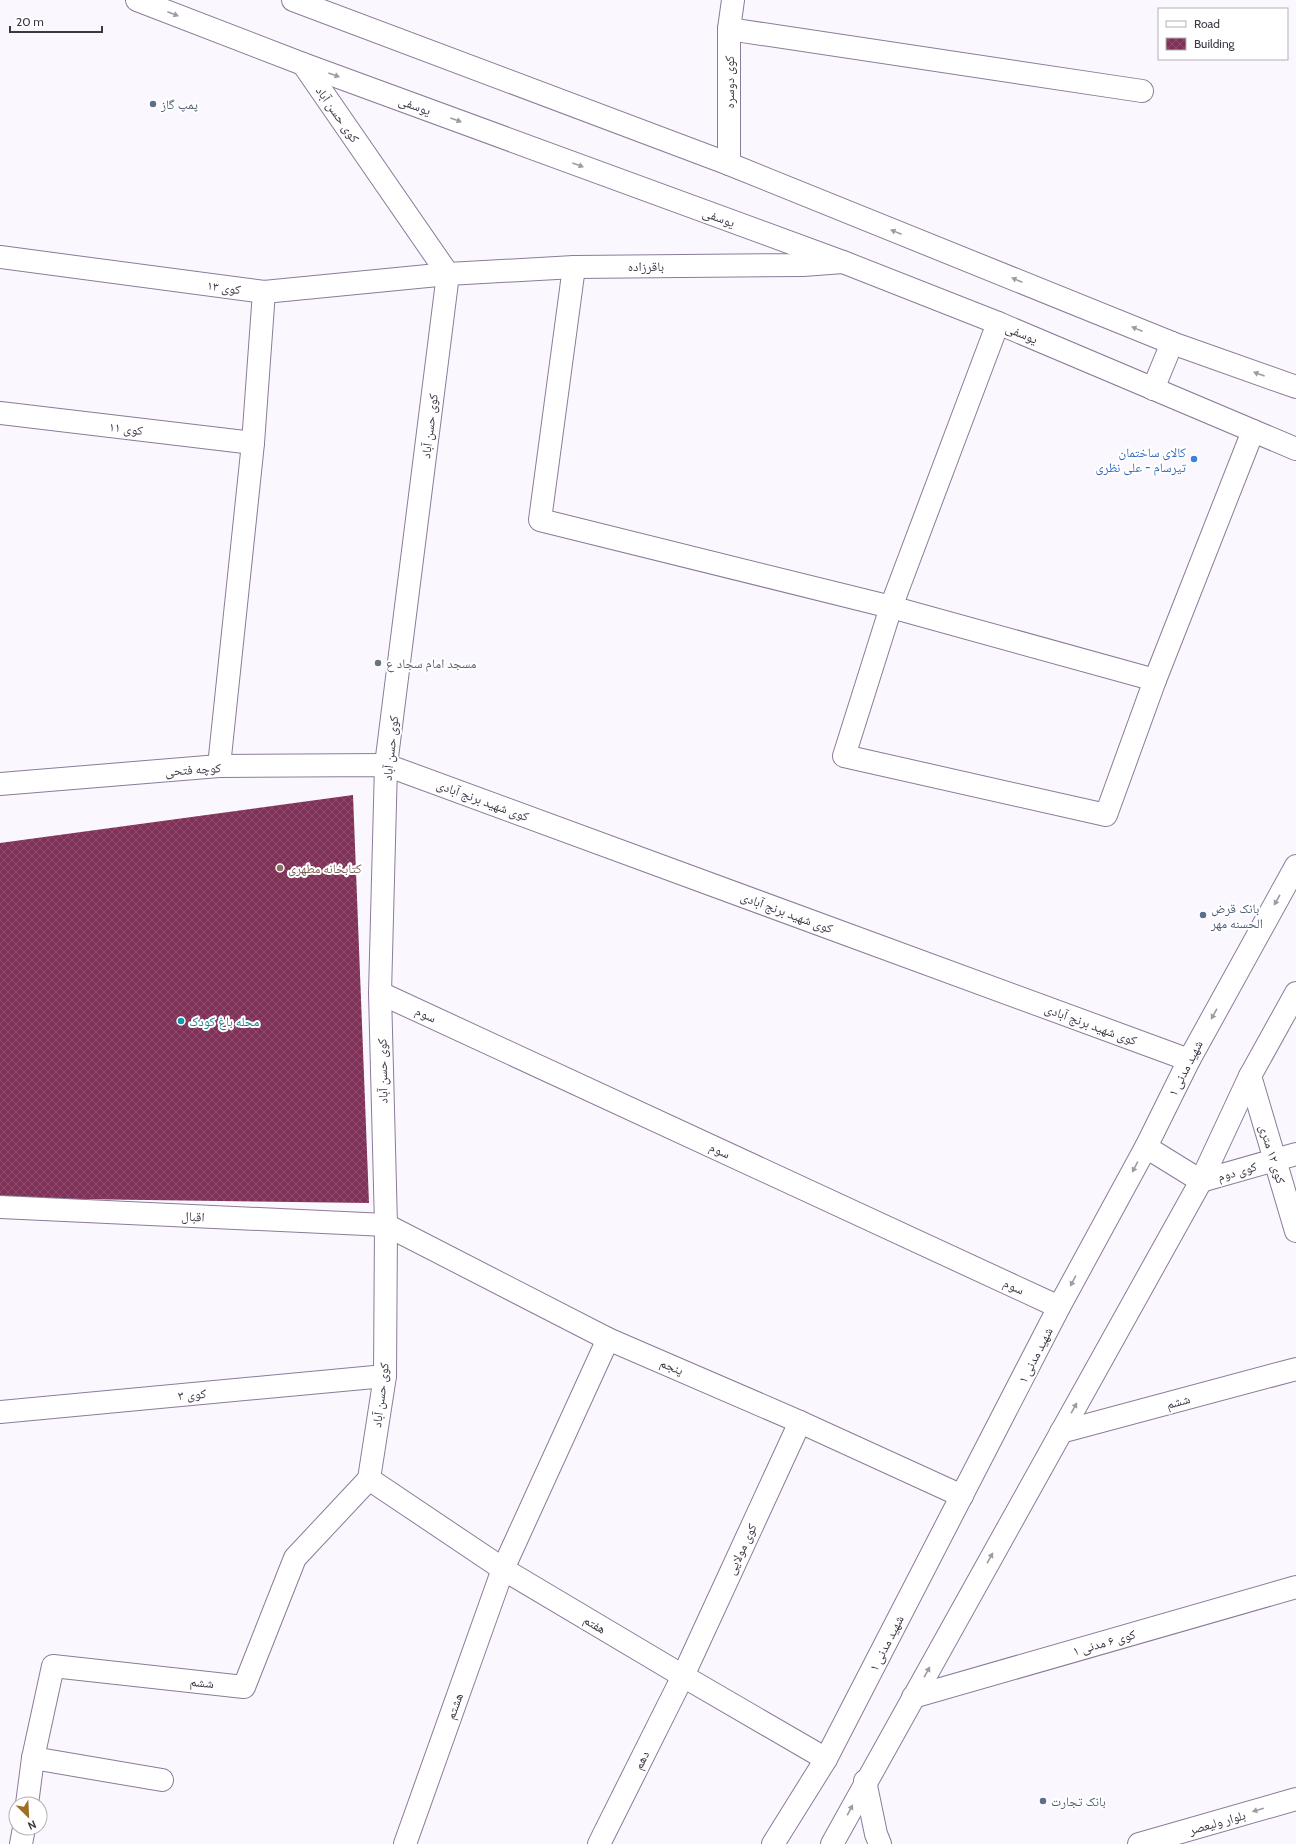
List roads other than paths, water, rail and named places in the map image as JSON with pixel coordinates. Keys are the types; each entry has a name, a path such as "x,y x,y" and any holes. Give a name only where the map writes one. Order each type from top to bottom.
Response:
{"street":[{"name":"یوسفی","path":"137,0 303,64 843,262 998,323 1296,449"},
{"path":"293,0 729,164 1172,343 1296,387"},
{"name":"کوی دوسره","path":"729,164 729,29 732,0"},
{"path":"729,29 1142,91"},
{"name":"کوی حسن آباد","path":"303,64 448,274 386,765 380,993 386,1225 385,1376 369,1479"},
{"name":"کوی ۱۳","path":"0,257 264,292 448,274"},
{"name":"باقرزاده","path":"448,274 574,267 803,265 843,262"},
{"path":"574,267 540,520 891,607 1155,680"},
{"path":"219,766 253,442 264,292"},
{"path":"998,323 891,607 844,756 1106,815 1155,680 1253,432"},
{"path":"1153,389 1172,343"},
{"name":"کوی ۱۱","path":"0,412 253,442"},
{"name":"کوچه فتحی","path":"0,784 219,766 386,765"},
{"name":"کوی شهید برنج آبادی","path":"386,765 1188,1060"},
{"name":"شهید مدنی ۱","path":"773,1844 826,1759 1059,1307 1146,1148 1188,1060 1296,866"},
{"name":"سوم","path":"380,993 1059,1307"},
{"path":"832,1844 865,1781 1201,1181 1250,1076 1296,993"},
{"name":"کوی ۱۲ متری","path":"1250,1076 1296,1231"},
{"path":"1146,1148 1201,1181"},
{"name":"کوی دوم","path":"1201,1181 1296,1154"},
{"name":"اقبال","path":"0,1207 386,1225"},
{"name":"پنجم","path":"386,1225 608,1339 800,1422 962,1496"},
{"name":"هشتم","path":"405,1844 503,1569 608,1339"},
{"name":"ششم","path":"1061,1432 1296,1369"},
{"name":"کوی ۳","path":"0,1412 385,1376"},
{"name":"کوی مولایی","path":"683,1676 800,1422"},
{"name":"ششم","path":"28,1796 34,1758 53,1666 244,1687 295,1558 369,1479"},
{"name":"هفتم","path":"369,1479 503,1569 826,1759"},
{"name":"کوی ۶ مدنی ۱","path":"913,1696 1296,1587"},
{"name":"دهم","path":"599,1844 683,1676"},
{"path":"34,1758 162,1780"},
{"path":"865,1781 876,1834 880,1844"},
{"name":"بلوار ولیعصر","path":"1139,1844 1296,1799"}],"place":[{"name":"پمپ گاز","path":"153,104"},
{"name":"کالای ساختمان تیرسام - علی نظری","path":"1194,459"},
{"name":"مسجد امام سجاد ع","path":"378,663"},
{"name":"کتابخانه مطهری","path":"280,868"},
{"name":"بانک قرض الحسنه مهر","path":"1203,915"},
{"name":"محله باغ کودک","path":"181,1021"},
{"name":"بانک تجارت","path":"1043,1801"}]}
